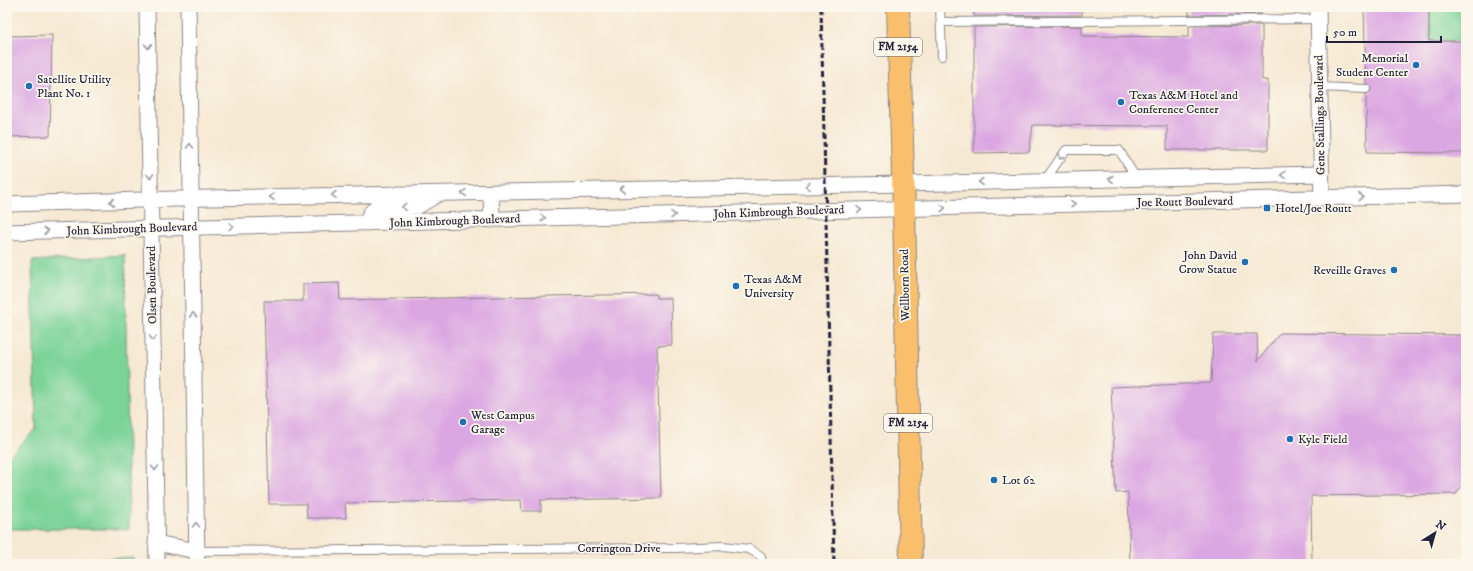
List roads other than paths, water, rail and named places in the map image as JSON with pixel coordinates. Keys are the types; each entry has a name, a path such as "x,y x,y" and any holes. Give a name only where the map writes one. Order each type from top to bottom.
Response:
{"main road":[{"name":"Wellborn Road","path":"898,7 904,209 911,564"}],"street":[{"name":"Olsen Boulevard","path":"147,7 157,564"},
{"path":"188,7 197,557"},
{"name":"Gene Stallings Boulevard","path":"1318,13 1322,198"},
{"name":"Joe Routt Boulevard","path":"903,184 1322,174"},
{"path":"1136,178 1138,203"},
{"path":"1045,180 1045,205"},
{"name":"John Kimbrough Boulevard","path":"7,204 903,184"},
{"path":"491,192 492,220"},
{"path":"368,223 371,212 377,208 418,206 439,194"},
{"name":"Joe Routt Boulevard","path":"904,209 1466,194"},
{"name":"John Kimbrough Boulevard","path":"7,232 904,209"},
{"name":"Corrington Drive","path":"156,543 197,557"}],"lane":[{"path":"940,7 942,56"},
{"path":"941,22 1318,13"},
{"path":"1320,87 1366,89"},
{"path":"1045,180 1066,150 1119,150 1136,178"},
{"name":"Corrington Drive","path":"197,557 723,546 749,549 761,556 762,564"}],"railway":[{"path":"821,7 834,564"}],"place":[{"name":"Memorial Student Center","path":"1416,65"},
{"name":"Satellite Utility Plant No. 1","path":"29,86"},
{"name":"Texas A&M Hotel and Conference Center","path":"1121,102"},
{"name":"Hotel/Joe Routt","path":"1267,208"},
{"name":"John David Crow Statue","path":"1245,262"},
{"name":"Reveille Graves","path":"1394,270"},
{"name":"Texas A&M University","path":"736,286"},
{"name":"West Campus Garage","path":"463,422"},
{"name":"Kyle Field","path":"1290,439"},
{"name":"Lot 62","path":"994,480"}]}
